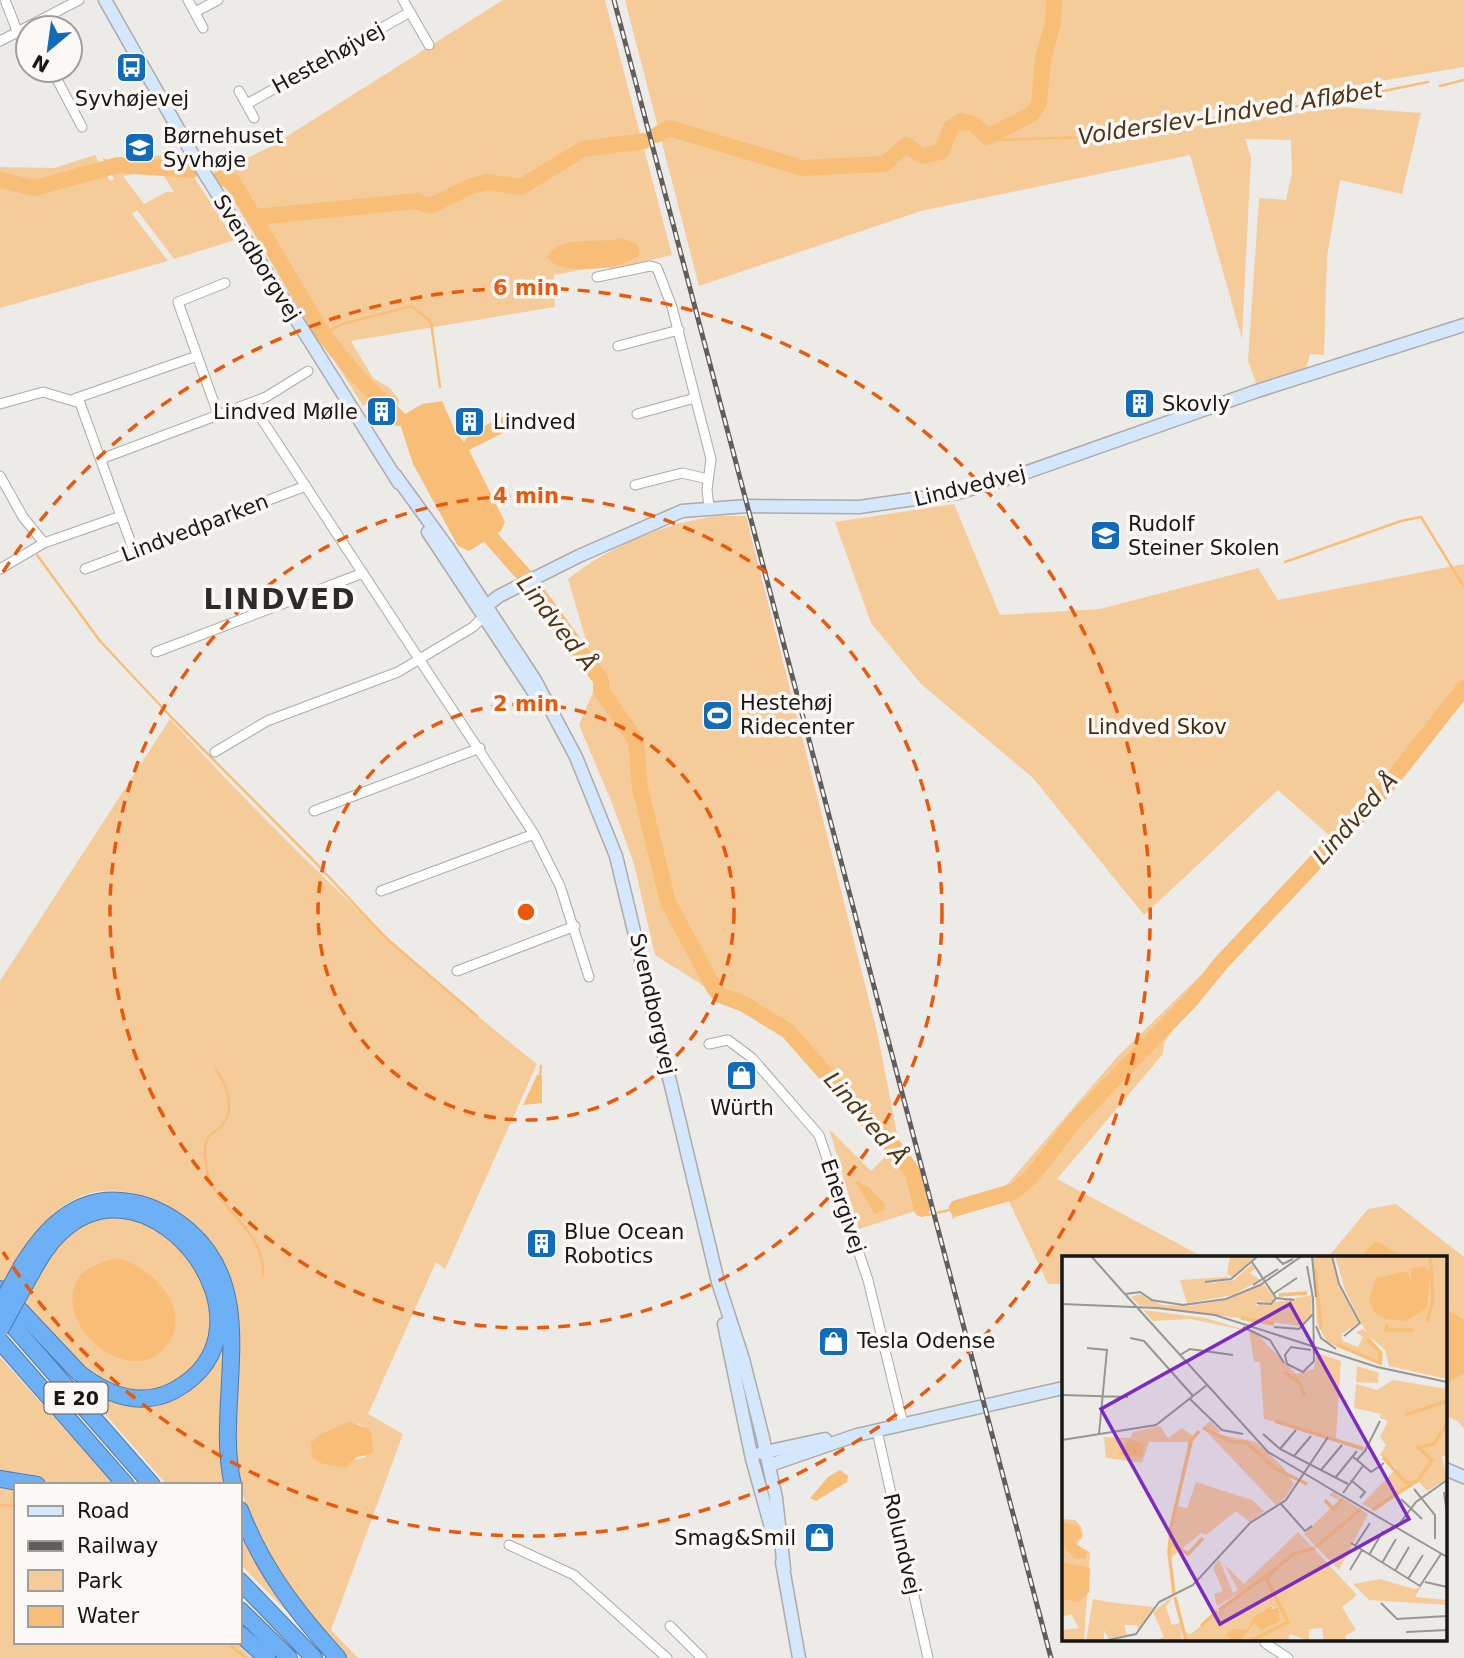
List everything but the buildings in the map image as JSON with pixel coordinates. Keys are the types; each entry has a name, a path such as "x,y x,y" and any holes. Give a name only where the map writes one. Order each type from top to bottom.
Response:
{"highway":[{"path":"0,1330 38,1240 54,1224 71,1211 113,1200 158,1209 195,1237 216,1267 229,1312 231,1340 228,1446 233,1483"},
{"path":"0,1289 79,1373 94,1384 123,1397 155,1398 169,1393 197,1374 216,1339 218,1315 214,1291 205,1267 170,1229 148,1217 114,1210 76,1221 61,1231 27,1269 0,1308"},
{"name":"E 20","path":"0,1308 150,1483"},
{"name":"E 20","path":"0,1341 124,1483"},
{"path":"0,1479 25,1483"},
{"path":"242,1514 266,1567 306,1622 338,1658"},
{"path":"242,1583 314,1658"},
{"path":"242,1611 289,1658"},
{"path":"242,1636 267,1658"}],"main road":[{"name":"Svendborgvej","path":"105,0 193,155 395,475 440,554 485,612 565,734 598,806 623,878 718,1282 727,1336 760,1454 769,1465 784,1569"},
{"name":"Lindvedvej","path":"485,612 499,596 667,516 709,507 859,507 957,493 1016,476 1254,392 1464,325"},
{"name":"Svendborgvej","path":"718,1282 743,1359 794,1616 807,1658"},
{"path":"760,1454 877,1431 1062,1388"},
{"path":"769,1465 857,1435"},
{"path":"1446,1469 1464,1477"},
{"name":"Svendborgvej","path":"794,1616 799,1658"}],"street":[{"path":"5,0 14,23"},
{"path":"54,14 79,0"},
{"path":"188,0 203,28"},
{"path":"195,12 218,0"},
{"path":"403,0 429,45"},
{"name":"Hestehøjvej","path":"247,104 410,12"},
{"path":"59,84 82,127"},
{"name":"Hestehøjvej","path":"240,91 254,118"},
{"path":"597,277 650,266 657,268 679,330 711,459 708,479 709,507"},
{"path":"218,414 178,302 225,283"},
{"path":"618,346 679,330"},
{"path":"74,399 197,356"},
{"path":"101,459 251,402 309,371"},
{"path":"0,404 43,392 74,399 80,403 134,551"},
{"path":"637,414 695,398"},
{"path":"251,402 422,659 534,834 557,878 575,926 589,977"},
{"path":"635,485 682,473 708,479"},
{"path":"0,476 23,517 44,544"},
{"name":"Lindvedparken","path":"85,569 306,486"},
{"path":"0,569 44,544 121,516"},
{"path":"156,652 363,573"},
{"path":"215,752 267,721 398,672 473,627 485,612"},
{"path":"314,811 480,748"},
{"path":"381,891 534,834"},
{"path":"457,971 575,926"},
{"name":"Energivej","path":"709,1044 729,1040 752,1058 819,1135 868,1280 903,1424"},
{"name":"Rolundvej","path":"877,1431 928,1658"},
{"path":"509,1545 557,1564 574,1575 667,1658"},
{"path":"670,1626 702,1658"},
{"path":"1265,1643 1289,1658"}],"green space":[{"path":"503,0 605,0 672,255 613,269 596,267 554,275 555,307 351,341 373,378 390,388 399,400 398,408 393,410 383,397 363,406 206,158 231,166 270,147"},
{"path":"625,0 1464,0 1464,67 1180,115 1182,128 1341,107 1421,113 1402,194 1340,180 1327,257 1324,355 1310,354 1306,369 1257,385 1248,361 1259,198 1286,200 1292,173 1291,140 1245,139 1251,157 1242,339 1190,155 921,211 699,286"},
{"path":"179,154 235,240 174,259 137,210 132,214 168,261 0,308 0,167 54,168 95,155 110,181 114,179 102,157 110,161 148,156 149,172 123,176 144,204 166,192 174,192 162,173 152,172 152,156"},
{"name":"Lindved Skov","path":"954,504 1000,615 1100,609 1258,568 1278,600 1464,564 1464,682 1332,838 1278,790 1144,915 1033,778 921,684 871,623 835,522"},
{"name":"Hestehøj Ridecenter","path":"715,516 746,516 878,1036 902,1159 917,1183 922,1209 859,1229 829,1129 871,1171 888,1154 781,1035 655,955 634,864 579,725 598,681 568,579 601,556 638,538"},
{"path":"170,719 257,811 347,899 440,984 537,1064 445,1269 436,1262 368,1414 403,1434 331,1630 358,1658 347,1658 292,1594 259,1540 251,1520 235,1452 236,1325 233,1297 225,1270 212,1245 191,1223 167,1206 140,1195 99,1191 80,1197 49,1218 36,1233 5,1284 0,1279 0,981","holes":["357,1423 366,1428 366,1457 352,1460"]},
{"path":"1200,976 1205,981 1164,1043 1163,1054 1057,1179 1201,1256 1062,1256 1062,1284 1048,1284 1006,1195 952,1219 951,1202 1005,1187 1118,1056"},
{"path":"1396,1204 1464,1257 1464,1429 1458,1421 1446,1416 1446,1256 1329,1256 1368,1209"},
{"path":"125,1216 170,1235 204,1281 213,1314 206,1349 194,1368 179,1380 155,1391 124,1392 88,1374 21,1302 50,1254 71,1232 86,1224"},
{"path":"221,1339 227,1339 227,1483 165,1483 74,1379 159,1400"},
{"path":"0,1357 113,1483 50,1483 22,1473 0,1471"},
{"path":"0,1488 14,1489 14,1644 236,1644 252,1658 0,1658"},
{"path":"242,1527 303,1628 242,1566"}],"water":[{"path":"622,238 637,244 640,254 622,264 577,269 553,263 547,256 563,244"},
{"path":"442,401 454,428 464,442 471,432 503,417 509,430 469,450 505,522 501,531 469,551 458,546 413,464 398,418 422,404"},
{"path":"537,1075 542,1075 542,1103 523,1105"},
{"path":"855,1181 869,1187 885,1204 884,1210 875,1214"},
{"path":"1376,1241 1403,1256 1361,1256"},
{"path":"115,1258 127,1261 152,1277 170,1299 175,1312 171,1339 156,1355 138,1361 119,1358 101,1349 86,1334 76,1316 72,1297 78,1279 89,1268"},
{"path":"1446,1309 1464,1320 1464,1373 1446,1384"},
{"path":"349,1422 370,1429 374,1451 372,1454 357,1457 345,1468 323,1464 312,1457 311,1443 321,1434"},
{"path":"840,1470 848,1476 847,1482 816,1501 810,1498 828,1477"}],"waterway":[{"name":"Volderslev-Lindved Afløbet","path":"656,135 669,128 802,168 884,164 906,145 922,156 941,152 951,128 961,121 974,124 987,137 1032,114 1039,104 1043,59 1053,23 1054,0"},
{"name":"Volderslev-Lindved Afløbet","path":"1440,86 1464,80"},
{"name":"Volderslev-Lindved Afløbet","path":"987,137 995,140 1091,137 1339,100 1428,82"},
{"name":"Volderslev-Lindved Afløbet","path":"255,217 416,201 430,206 471,186 488,182 521,187 583,149 644,141"},
{"name":"Lindved Å","path":"0,180 35,188 118,165 192,170"},
{"name":"Lindved Å","path":"214,175 221,177"},
{"name":"Lindved Å","path":"221,177 233,182 323,334 356,375 398,418"},
{"path":"323,334 342,324 412,306 431,322 440,387"},
{"path":"1285,562 1401,521 1421,517 1464,587"},
{"name":"Lindved Å","path":"492,539 524,575 601,680 601,691 636,740 640,788 668,902 714,988 720,995 744,1004 788,1031 861,1114 895,1148 913,1173 922,1209"},
{"path":"37,555 100,641 173,719 388,940 477,1016"},
{"name":"Lindved Å","path":"957,1208 1015,1191 1033,1175 1076,1119 1191,1000 1222,962 1386,787 1464,688"},
{"path":"540,1075 541,1066"},
{"path":"216,1069 226,1089 229,1110 223,1124 206,1142 207,1170 211,1184 256,1245 262,1260 263,1276"},
{"name":"Lindved Å","path":"922,1209 928,1215 957,1208"},
{"path":"0,1505 14,1506"},
{"path":"228,1644 246,1658"}],"railway":[{"path":"614,0 1051,1658"}],"place":[{"name":"Syvhøjevej","path":"132,67"},
{"name":"Børnehuset Syvhøje","path":"140,148"},
{"name":"Skovly","path":"1139,404"},
{"name":"Lindved Mølle","path":"381,412"},
{"name":"Lindved","path":"470,422"},
{"name":"Rudolf Steiner Skolen","path":"1105,536"},
{"name":"Hestehøj Ridecenter","path":"717,715"},
{"name":"Würth","path":"742,1076"},
{"name":"Blue Ocean Robotics","path":"541,1244"},
{"name":"Tesla Odense","path":"834,1341"},
{"name":"Smag&Smil","path":"819,1538"}],"district":[{"name":"LINDVED","path":"280,599"}]}
